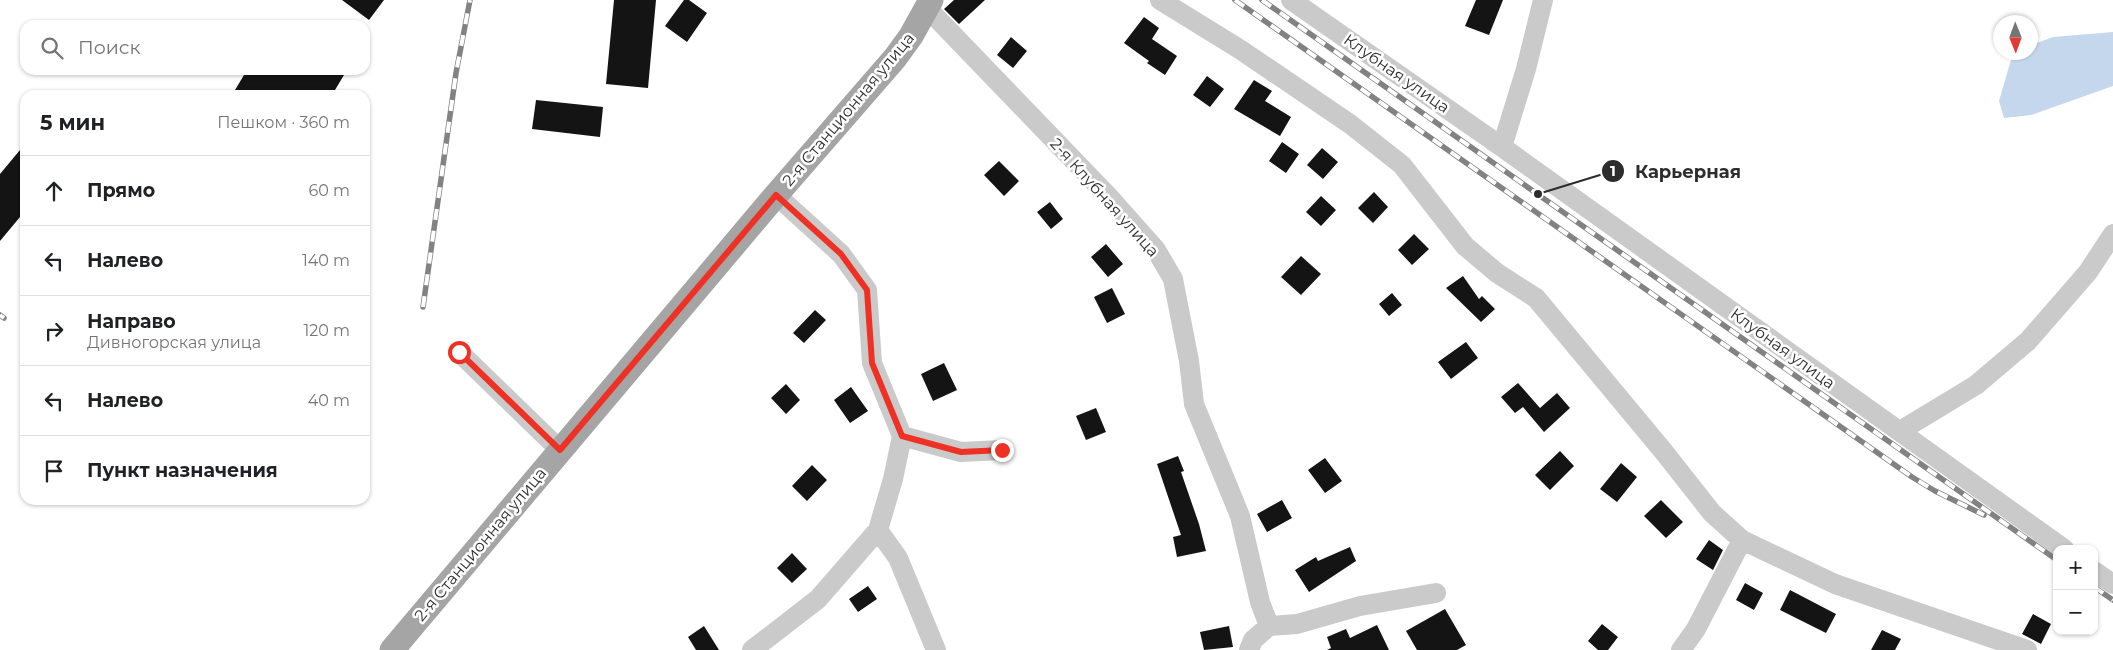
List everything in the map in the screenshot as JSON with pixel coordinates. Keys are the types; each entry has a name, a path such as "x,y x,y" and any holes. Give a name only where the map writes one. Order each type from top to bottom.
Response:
{"main road":[{"name":"2-я Станционная улица","path":"392,650 776,195 895,58 911,36 929,4"}],"street":[{"path":"1160,0 1241,50 1350,124 1402,165 1465,246 1498,274 1536,298 1712,513 1742,540 1835,584 2027,650"},
{"name":"Клубная улица","path":"1291,0 1502,147 2058,545"},
{"path":"1502,147 1526,69 1543,0"},
{"name":"2-я Клубная улица","path":"929,4 1156,250 1173,279 1189,362 1194,404 1240,516 1256,585 1269,626"},
{"path":"752,650 818,599 878,530 893,479 902,436 872,363 867,290 841,254 776,195"},
{"path":"1900,431 1976,385 2028,341 2088,272 2113,234"},
{"path":"459,352 560,450"},
{"path":"902,436 961,452 1002,450"},
{"path":"878,530 898,558 936,650"},
{"path":"1681,650 1696,629 1742,540"},
{"path":"2098,574 2113,584"},
{"path":"1248,650 1253,640 1269,626 1297,624 1360,606 1436,593"}],"water":[{"path":"2113,32 2113,86 2031,115 2004,118 1999,101 2011,60 2038,60 2038,42 2053,37"}],"building":[{"path":"342,0 384,0 369,20"},
{"path":"614,0 656,0 648,88 606,84"},
{"path":"684,0 689,0 707,13 687,42 665,26"},
{"path":"954,0 985,0 959,24 944,9"},
{"path":"1476,0 1503,0 1489,35 1465,26"},
{"path":"1144,17 1159,28 1152,39 1177,56 1165,75 1147,63 1149,61 1124,43"},
{"path":"1011,37 1027,51 1013,68 997,55"},
{"path":"244,75 344,75 335,90 235,90"},
{"path":"1207,76 1224,89 1210,107 1193,95"},
{"path":"1254,80 1272,91 1265,101 1291,117 1280,136 1234,109"},
{"path":"536,100 603,107 600,137 532,129"},
{"path":"1282,142 1299,154 1286,173 1269,161"},
{"path":"1322,148 1338,162 1323,179 1307,165"},
{"path":"20,150 20,217 0,241 0,174"},
{"path":"999,161 1019,181 1004,196 984,175"},
{"path":"1374,192 1388,207 1373,223 1358,208"},
{"path":"1321,196 1336,210 1321,226 1306,212"},
{"path":"1050,202 1063,219 1051,229 1037,212"},
{"path":"1414,234 1429,249 1412,265 1398,250"},
{"path":"1106,244 1123,264 1108,277 1091,257"},
{"path":"1301,256 1321,274 1301,295 1281,277"},
{"path":"1463,276 1479,299 1482,296 1495,309 1481,322 1446,288"},
{"path":"1112,288 1125,314 1107,323 1094,297"},
{"path":"1392,293 1402,305 1389,316 1379,304"},
{"path":"815,310 826,320 804,343 793,333"},
{"path":"1466,342 1478,358 1451,379 1438,362"},
{"path":"944,363 957,390 933,401 921,374"},
{"path":"1518,383 1540,408 1557,393 1570,408 1544,432 1523,407 1515,413 1501,397"},
{"path":"786,384 800,400 786,414 771,398"},
{"path":"851,387 868,411 850,423 834,400"},
{"path":"1096,408 1106,432 1086,440 1076,416"},
{"path":"1560,451 1574,466 1550,490 1535,475"},
{"path":"1178,456 1184,471 1181,472 1206,551 1177,557 1173,537 1181,535 1157,464"},
{"path":"1325,458 1342,481 1325,493 1308,470"},
{"path":"1621,463 1637,477 1617,502 1600,489"},
{"path":"812,465 827,480 807,501 792,486"},
{"path":"1282,500 1292,518 1267,532 1257,514"},
{"path":"1661,500 1683,522 1666,538 1644,516"},
{"path":"1709,540 1723,550 1713,570 1696,559"},
{"path":"1350,547 1356,561 1309,592 1295,570 1316,557 1318,561"},
{"path":"792,553 807,569 792,583 777,568"},
{"path":"1745,583 1763,593 1754,610 1736,600"},
{"path":"868,586 877,599 858,612 849,599"},
{"path":"1790,590 1836,614 1826,633 1780,610"},
{"path":"1445,609 1466,645 1457,650 1417,650 1406,631"},
{"path":"2033,614 2051,624 2041,644 2022,634"},
{"path":"1602,624 1618,637 1608,650 1598,650 1588,641"},
{"path":"1377,625 1389,650 1327,650 1331,648 1327,637 1346,629 1350,638"},
{"path":"704,626 719,650 696,650 688,637"},
{"path":"1229,626 1233,647 1204,650 1200,632"},
{"path":"1882,630 1901,639 1895,650 1871,650"}],"railway":[{"path":"423,307 456,73 470,0"},
{"path":"1235,0 1912,477 1935,491 1984,515"},
{"path":"1262,0 2053,557"},
{"path":"0,315 4,318"},
{"path":"2098,590 2113,600"}],"place":[{"name":"Карьерная","path":"1538,194"}],"route":[{"path":"459,352 560,450 776,195 841,254 867,290 872,363 902,436 961,452 1002,450"}]}
